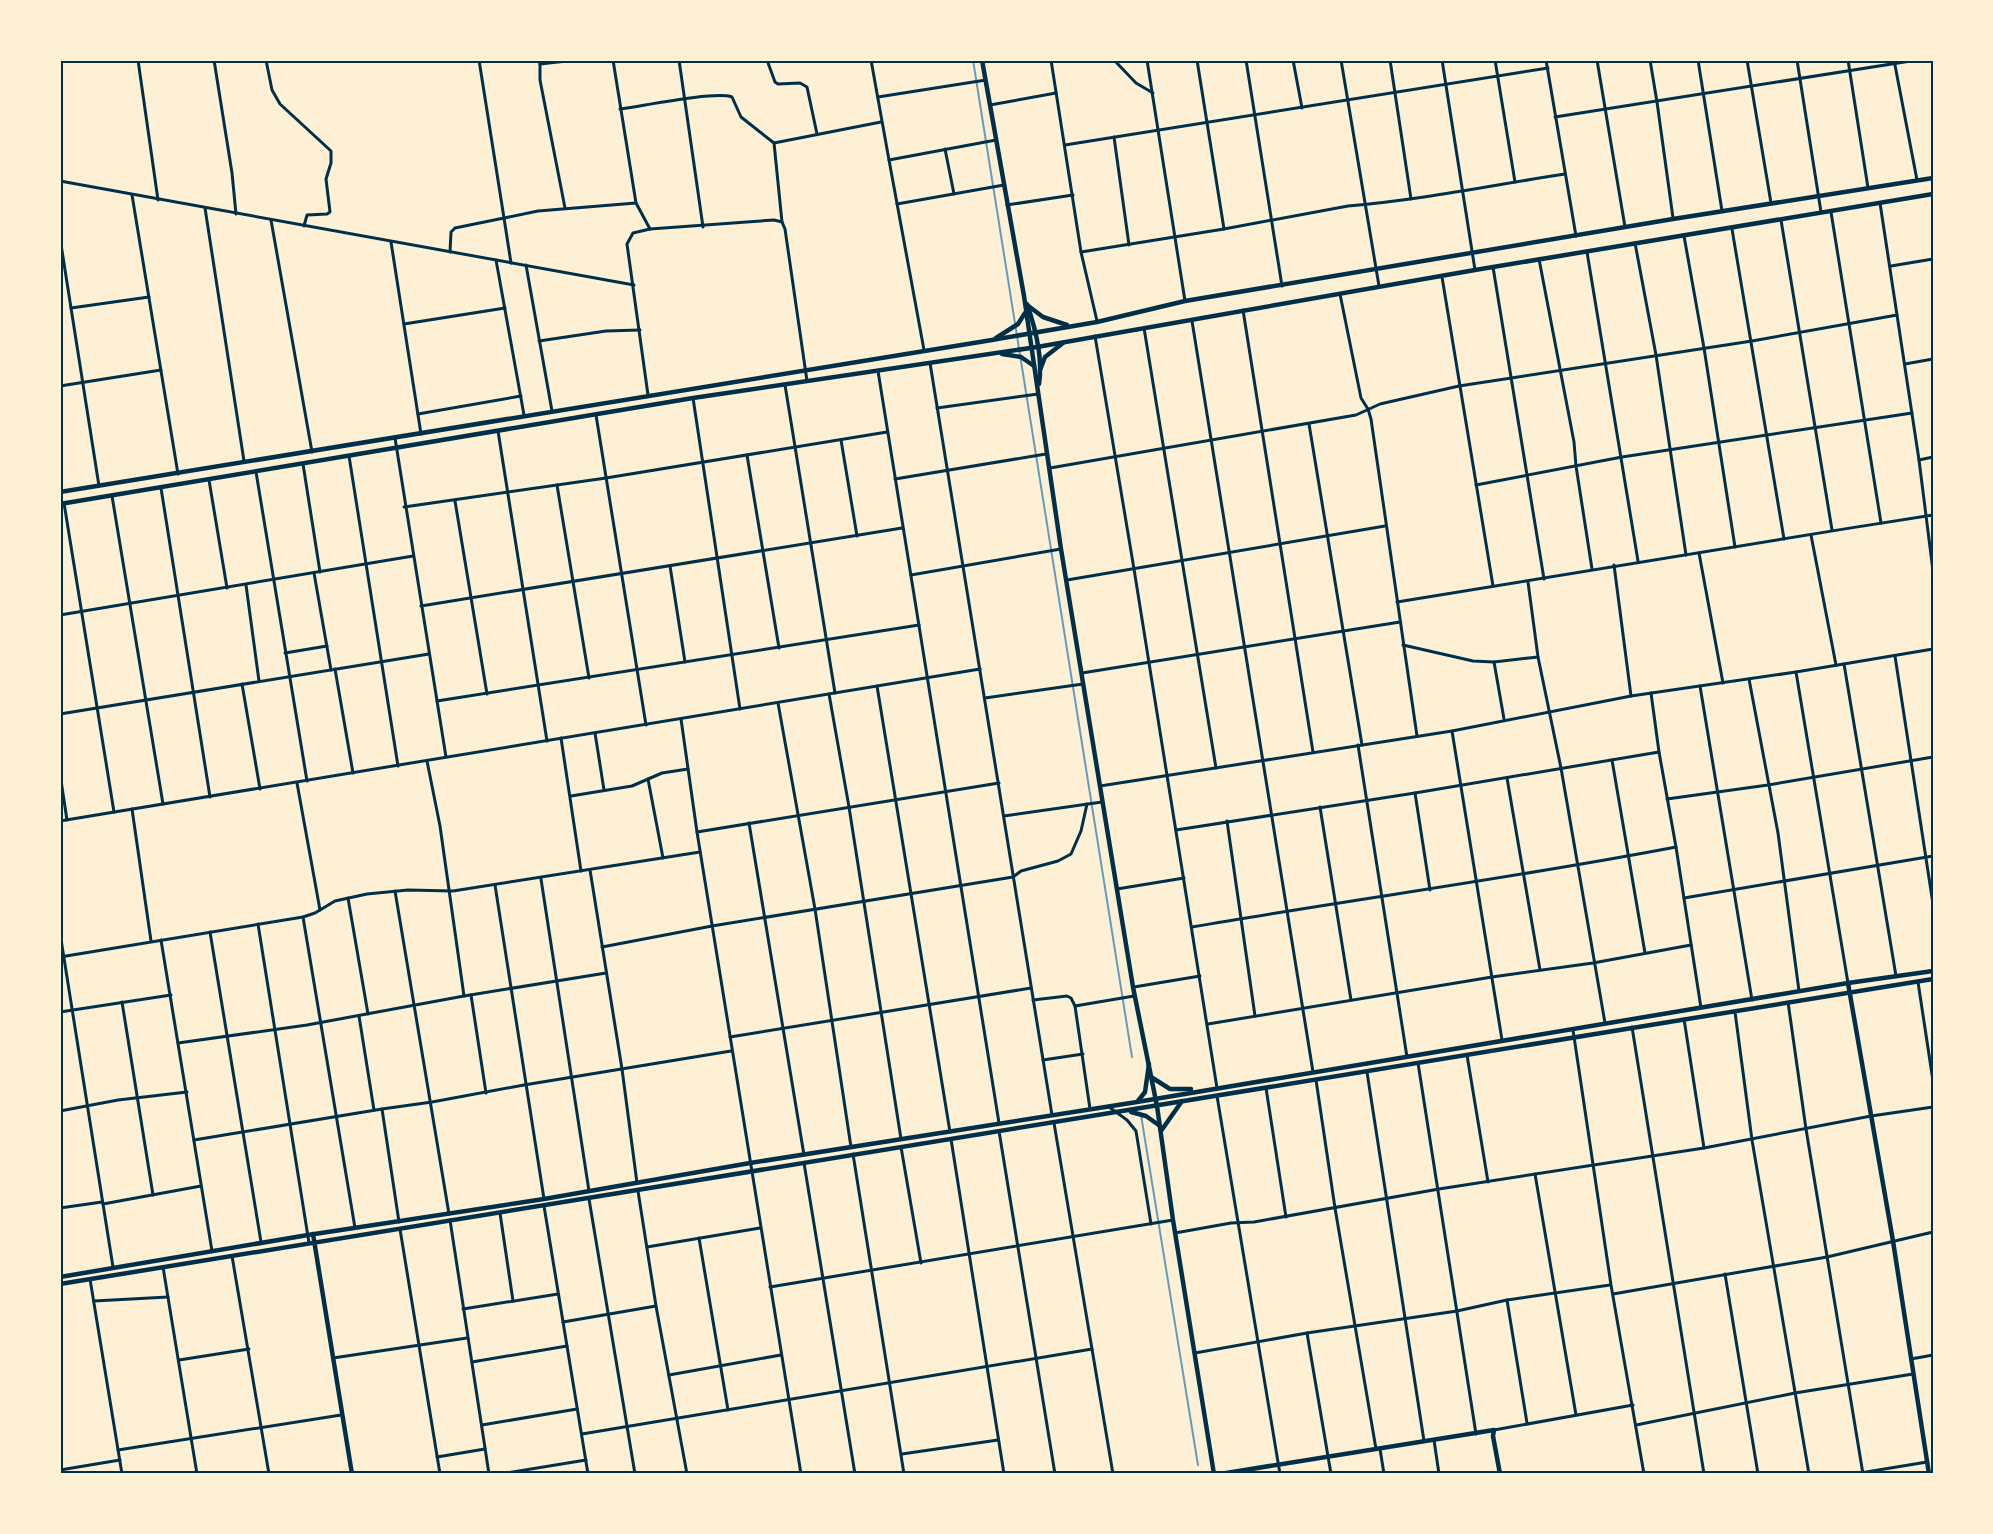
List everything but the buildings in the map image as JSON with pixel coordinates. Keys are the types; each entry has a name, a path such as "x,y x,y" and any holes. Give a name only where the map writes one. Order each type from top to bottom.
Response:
{"main road":[{"path":"982,60 1025,313 1040,370"},
{"path":"60,492 992,340 1097,322 1185,301 1933,178"},
{"path":"62,503 693,398 1034,347 1539,259 1732,229 1933,194"},
{"path":"1023,296 1028,305 1042,317 1073,326"},
{"path":"1028,305 1031,333"},
{"path":"992,340 1015,327 1025,313"},
{"path":"1066,341 1046,357 1040,370 1038,394 1134,996 1157,1106 1214,1474"},
{"path":"1034,347 1034,366 1038,387"},
{"path":"993,353 1016,355 1034,366"},
{"path":"1151,1077 1175,1090 1218,1088 1933,970"},
{"path":"60,1284 1933,979"},
{"path":"1848,983 1893,1241 1929,1474"},
{"path":"1137,1102 1145,1092 1149,1064"},
{"path":"60,1277 544,1199 750,1163 1108,1107 1206,1089"},
{"path":"1160,1128 1182,1101"},
{"path":"1128,1111 1146,1116 1160,1128"},
{"path":"311,1235 352,1474"},
{"path":"1220,1474 1494,1430 1493,1436 1500,1474"}],"street":[{"path":"138,60 158,200"},
{"path":"214,60 236,214"},
{"path":"266,60 272,90 280,104 331,151 331,163 326,179 330,212 307,215 304,226"},
{"path":"479,60 511,262"},
{"path":"566,208 540,80 540,62 576,60"},
{"path":"613,60 636,203 650,229"},
{"path":"679,60 703,227"},
{"path":"767,60 777,84 800,83 807,87 817,134"},
{"path":"871,60 924,351"},
{"path":"1051,60 1081,252 1097,322"},
{"path":"1114,60 1136,84 1153,93"},
{"path":"1147,60 1185,301"},
{"path":"1197,60 1224,229"},
{"path":"1246,60 1282,286"},
{"path":"1293,60 1302,108"},
{"path":"1341,60 1379,287"},
{"path":"1390,60 1411,199"},
{"path":"1442,60 1475,270"},
{"path":"1495,60 1515,182"},
{"path":"1546,60 1576,236"},
{"path":"1597,60 1624,227"},
{"path":"1650,60 1658,102 1673,219"},
{"path":"1698,60 1722,211"},
{"path":"1747,60 1771,204"},
{"path":"1797,60 1821,213"},
{"path":"1848,60 1868,188"},
{"path":"1555,117 1917,60"},
{"path":"1894,62 1917,180"},
{"path":"1065,145 1548,68"},
{"path":"878,97 986,80"},
{"path":"990,105 1056,93"},
{"path":"620,109 684,100 732,97 741,117 774,143 782,222 785,229 807,382"},
{"path":"774,143 882,122"},
{"path":"1114,137 1129,245"},
{"path":"889,160 996,140"},
{"path":"945,150 954,194"},
{"path":"1081,252 1348,206 1365,206 1565,174"},
{"path":"60,181 634,285"},
{"path":"897,204 1004,185"},
{"path":"132,195 178,474"},
{"path":"1007,205 1073,195"},
{"path":"450,252 451,232 455,228 538,211 636,203"},
{"path":"1880,203 1919,460 1933,571"},
{"path":"205,208 244,463"},
{"path":"1831,212 1881,523"},
{"path":"271,220 312,452"},
{"path":"648,397 627,244 633,233 650,229 703,227 774,220 782,222"},
{"path":"1781,220 1832,530"},
{"path":"1732,229 1784,539"},
{"path":"1684,236 1735,547"},
{"path":"60,238 99,486"},
{"path":"391,242 421,434"},
{"path":"1635,243 1656,356 1686,555"},
{"path":"1587,251 1638,561"},
{"path":"1539,259 1572,434 1592,569"},
{"path":"1891,266 1933,259"},
{"path":"496,260 525,417"},
{"path":"526,265 552,412"},
{"path":"1493,267 1544,579"},
{"path":"1442,277 1493,586"},
{"path":"1340,294 1361,398 1368,409 1417,736"},
{"path":"71,308 149,297"},
{"path":"404,324 506,308"},
{"path":"1243,310 1313,752"},
{"path":"1048,468 1356,415 1380,404 1459,386 1752,341 1897,315"},
{"path":"1191,319 1313,1072"},
{"path":"1144,327 1216,768"},
{"path":"539,341 597,332 640,330"},
{"path":"1095,336 1218,1088"},
{"path":"1905,364 1933,359"},
{"path":"930,362 1052,1115"},
{"path":"60,386 160,370"},
{"path":"878,370 999,1124"},
{"path":"785,385 835,693"},
{"path":"937,408 1038,394"},
{"path":"418,414 521,396"},
{"path":"693,398 740,709"},
{"path":"1476,485 1622,457 1671,451 1814,426 1912,413"},
{"path":"596,415 646,725"},
{"path":"1309,423 1407,1057"},
{"path":"498,431 547,741"},
{"path":"404,507 606,478 887,432"},
{"path":"395,438 404,507 446,757"},
{"path":"840,439 857,536"},
{"path":"895,479 1046,454"},
{"path":"747,455 779,648"},
{"path":"349,456 398,766"},
{"path":"1919,460 1933,457"},
{"path":"303,464 320,572"},
{"path":"256,472 307,781"},
{"path":"209,480 227,588"},
{"path":"557,485 589,678"},
{"path":"161,488 210,797"},
{"path":"112,496 162,804"},
{"path":"455,501 487,694"},
{"path":"62,503 114,812"},
{"path":"1397,602 1528,582 1638,561 1933,515"},
{"path":"1066,580 1385,526"},
{"path":"422,606 903,528"},
{"path":"1811,535 1836,665"},
{"path":"911,575 1061,549"},
{"path":"1699,553 1723,683"},
{"path":"60,615 413,556"},
{"path":"1614,565 1631,696"},
{"path":"670,566 685,662"},
{"path":"314,573 353,773"},
{"path":"1528,582 1538,657 1561,768 1605,1024"},
{"path":"246,585 253,623 259,681"},
{"path":"1082,673 1400,622"},
{"path":"437,701 919,625"},
{"path":"1403,645 1473,661 1494,662 1538,657"},
{"path":"285,653 327,646"},
{"path":"1100,786 1452,731 1631,696 1933,649"},
{"path":"60,714 429,654"},
{"path":"1894,656 1933,904"},
{"path":"1494,662 1504,719"},
{"path":"1844,664 1896,976"},
{"path":"60,821 980,669"},
{"path":"1796,672 1848,983"},
{"path":"1749,679 1778,833 1800,992"},
{"path":"242,684 260,789"},
{"path":"985,698 1083,684"},
{"path":"877,686 950,1132"},
{"path":"1700,686 1752,1000"},
{"path":"1651,693 1701,1008"},
{"path":"829,694 901,1139"},
{"path":"778,703 833,1021 851,1147"},
{"path":"681,719 700,852 801,1474"},
{"path":"1452,731 1502,1041"},
{"path":"595,733 604,790"},
{"path":"561,738 581,871"},
{"path":"1176,830 1659,752"},
{"path":"1667,799 1768,785 1933,757"},
{"path":"427,760 440,826 464,996"},
{"path":"1612,760 1645,953"},
{"path":"570,796 632,786 662,773 688,769"},
{"path":"60,774 67,820"},
{"path":"1507,778 1540,970"},
{"path":"648,779 663,858"},
{"path":"297,783 320,910"},
{"path":"697,832 999,783"},
{"path":"1415,793 1430,890"},
{"path":"1004,816 1102,802"},
{"path":"602,947 712,926 1013,877 1021,871 1058,861 1071,854 1081,831 1087,804"},
{"path":"1320,807 1351,1000"},
{"path":"132,809 152,941"},
{"path":"1227,821 1255,1017"},
{"path":"749,823 804,1155"},
{"path":"1192,927 1335,903 1477,883 1676,847"},
{"path":"62,956 303,917 348,897 395,891 449,891 700,852"},
{"path":"1684,898 1933,856"},
{"path":"590,870 622,1069 637,1182"},
{"path":"541,878 589,1191"},
{"path":"1117,889 1184,878"},
{"path":"495,885 524,1084 544,1199"},
{"path":"395,891 449,1214"},
{"path":"348,897 368,1014"},
{"path":"303,917 355,1228"},
{"path":"258,924 290,1124 311,1235"},
{"path":"209,932 262,1244"},
{"path":"60,933 114,1269"},
{"path":"161,939 212,1252"},
{"path":"1208,1024 1492,976 1593,963 1691,945"},
{"path":"178,1043 322,1023 464,996 606,973"},
{"path":"1133,987 1200,976"},
{"path":"1918,981 1933,1081"},
{"path":"730,1037 1031,988"},
{"path":"60,1012 171,995"},
{"path":"471,995 486,1093"},
{"path":"1033,1000 1067,996 1071,998 1075,1006 1090,1109"},
{"path":"1075,1006 1134,996"},
{"path":"122,1002 153,1195"},
{"path":"1788,1002 1806,1129 1863,1473"},
{"path":"1735,1010 1752,1140 1809,1474"},
{"path":"359,1016 374,1110"},
{"path":"1684,1018 1704,1148"},
{"path":"1632,1027 1704,1474"},
{"path":"1573,1029 1592,1166 1644,1474"},
{"path":"194,1140 732,1051"},
{"path":"1043,1060 1083,1054"},
{"path":"1467,1055 1488,1182"},
{"path":"1418,1063 1476,1434"},
{"path":"1367,1072 1424,1442"},
{"path":"1316,1080 1355,1327 1384,1474"},
{"path":"1266,1088 1286,1217"},
{"path":"60,1111 118,1100 187,1092"},
{"path":"1217,1095 1280,1474"},
{"path":"1108,1107 1127,1120 1136,1131 1150,1224"},
{"path":"1175,1233 1286,1217 1438,1189 1704,1148 1871,1116 1933,1107"},
{"path":"382,1108 399,1222"},
{"path":"1054,1123 1113,1474"},
{"path":"999,1131 1055,1474"},
{"path":"951,1139 1004,1474"},
{"path":"901,1147 921,1263"},
{"path":"853,1154 904,1474"},
{"path":"804,1163 855,1474"},
{"path":"1535,1174 1576,1415"},
{"path":"60,1208 202,1186"},
{"path":"638,1191 656,1306 687,1474"},
{"path":"589,1199 635,1474"},
{"path":"544,1206 588,1474"},
{"path":"500,1213 513,1301"},
{"path":"450,1220 489,1474"},
{"path":"770,1287 1173,1220"},
{"path":"647,1247 760,1228"},
{"path":"400,1229 440,1474"},
{"path":"1613,1294 1827,1257 1933,1233"},
{"path":"699,1238 728,1410"},
{"path":"232,1256 269,1474"},
{"path":"163,1267 197,1474"},
{"path":"1725,1274 1758,1474"},
{"path":"90,1279 122,1474"},
{"path":"1195,1353 1307,1333 1457,1311 1507,1300 1611,1285"},
{"path":"463,1310 558,1294"},
{"path":"94,1301 168,1297"},
{"path":"1507,1300 1527,1423"},
{"path":"563,1322 656,1306"},
{"path":"1307,1333 1331,1474"},
{"path":"333,1358 467,1338"},
{"path":"472,1362 567,1346"},
{"path":"178,1360 249,1349"},
{"path":"582,1434 1092,1349"},
{"path":"669,1375 781,1355"},
{"path":"1911,1359 1933,1355"},
{"path":"1636,1425 1913,1374"},
{"path":"1494,1430 1633,1405"},
{"path":"482,1425 577,1409"},
{"path":"118,1450 342,1415"},
{"path":"902,1454 998,1440"},
{"path":"1434,1440 1439,1474"},
{"path":"437,1457 485,1449"},
{"path":"60,1470 120,1460"},
{"path":"500,1474 586,1460"},
{"path":"1854,1474 1927,1462"},
{"path":"539,1468 540,1474"}],"waterway":[{"path":"973,60 1132,1057"},
{"path":"1141,1115 1198,1465"}]}
